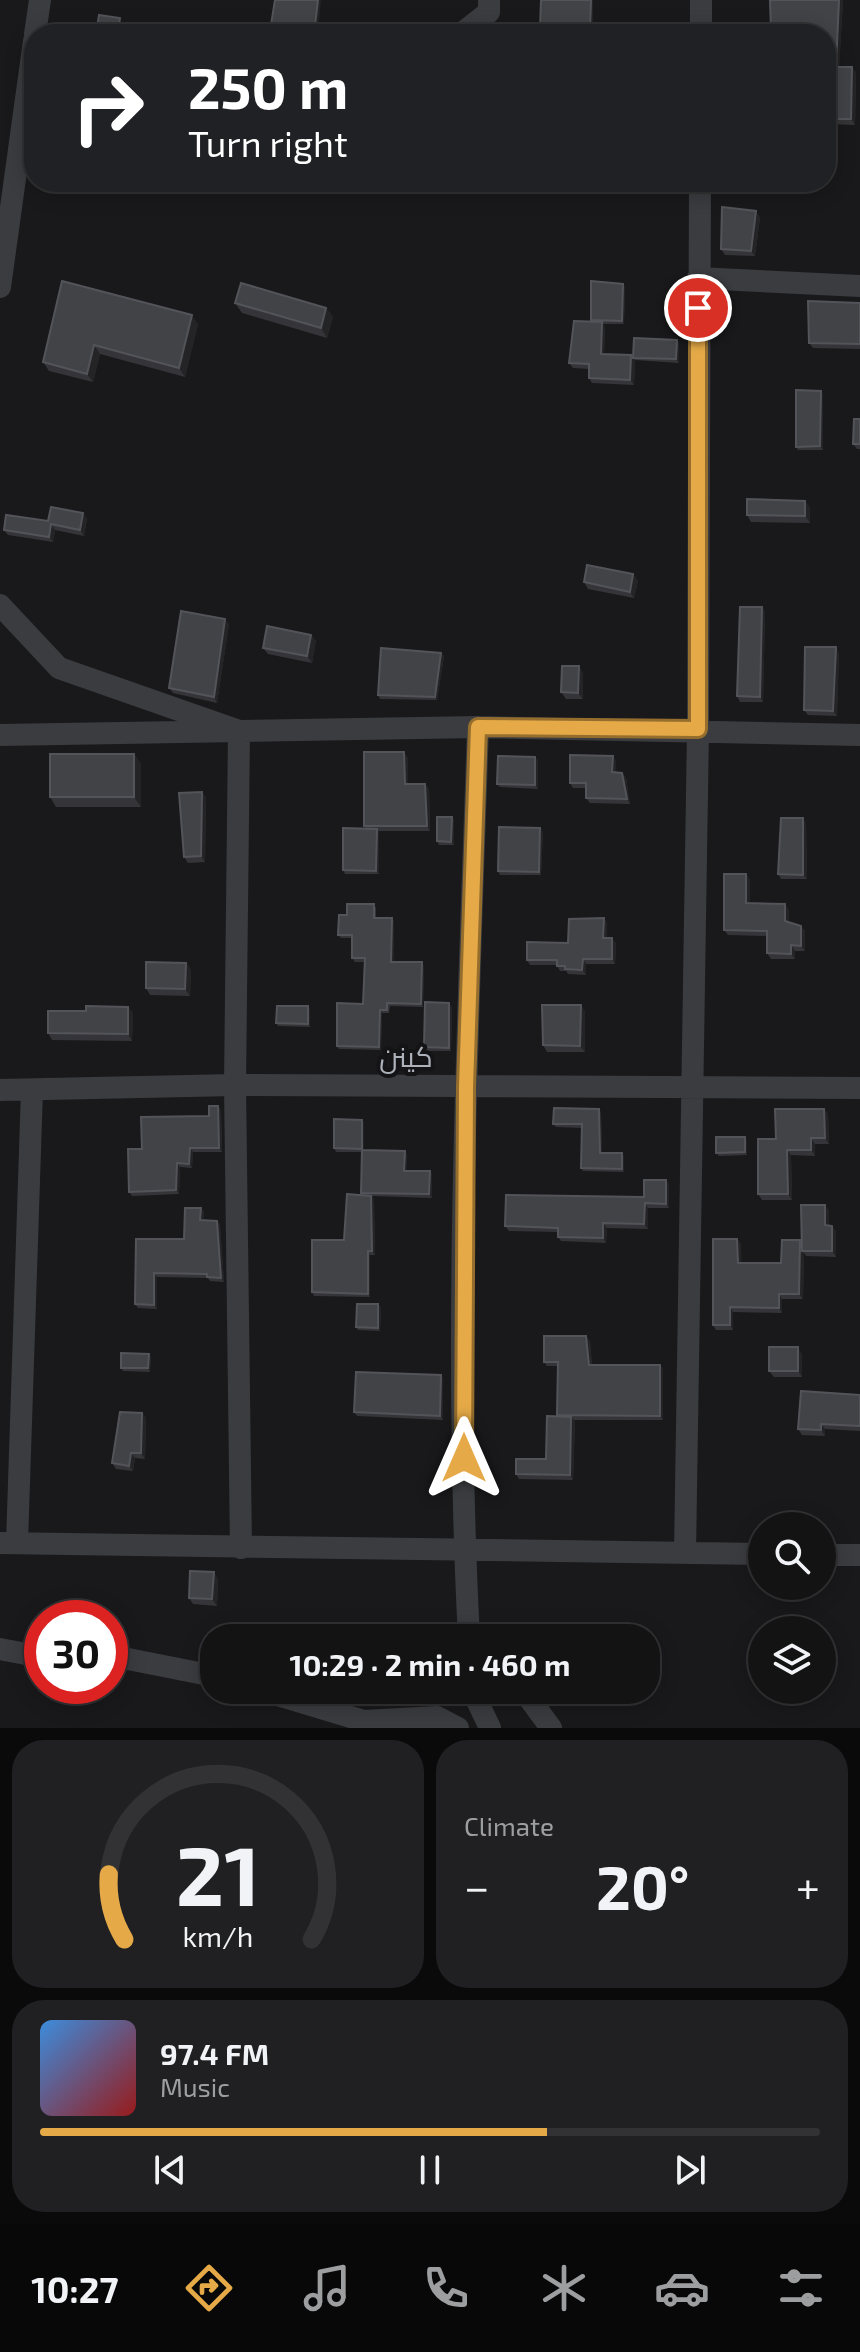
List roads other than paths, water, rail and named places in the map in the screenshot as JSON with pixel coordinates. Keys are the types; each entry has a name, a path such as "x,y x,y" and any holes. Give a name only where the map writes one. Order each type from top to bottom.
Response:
{"street":[{"path":"36,24 40,0"},
{"path":"474,24 489,12 489,0"},
{"path":"701,0 701,24"},
{"path":"0,287 24,125"},
{"path":"685,1553 698,729 700,192"},
{"path":"698,278 860,286"},
{"path":"0,605 59,668 239,731"},
{"path":"468,1624 463,1551 466,1087 478,727"},
{"path":"0,735 478,727 698,729 860,735"},
{"path":"239,731 235,1085 241,1548"},
{"name":"كينن","path":"0,1090 235,1085 860,1088"},
{"path":"32,1090 9,1543 748,1554"},
{"path":"836,1555 860,1555"},
{"path":"467,1609 477,1624"},
{"path":"0,1649 24,1654"},
{"path":"128,1659 200,1673"},
{"path":"308,1704 364,1721 437,1717 458,1728"},
{"path":"479,1704 490,1728"},
{"path":"533,1704 551,1728"}]}
